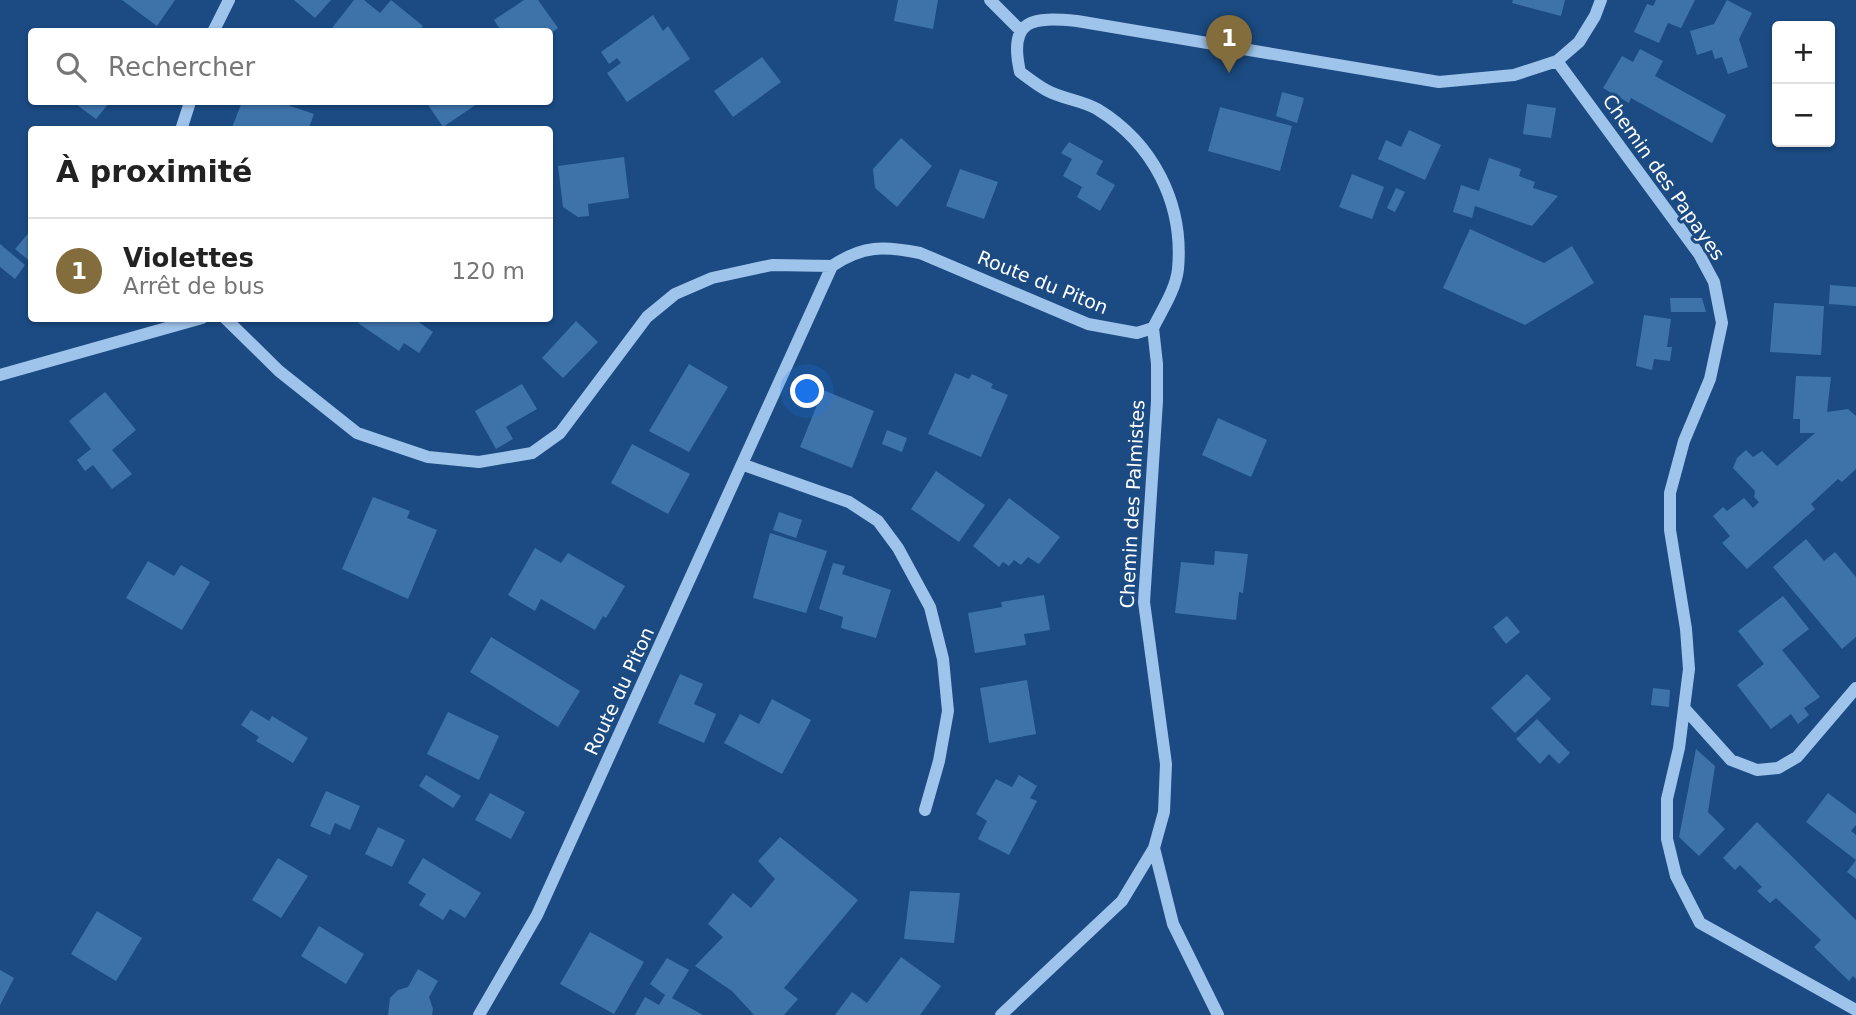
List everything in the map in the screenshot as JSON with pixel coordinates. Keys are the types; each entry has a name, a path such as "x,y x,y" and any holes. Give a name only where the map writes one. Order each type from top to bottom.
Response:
{"street":[{"path":"215,28 229,0"},
{"path":"990,0 1021,31"},
{"path":"1153,328 1167,302 1178,270 1176,225 1164,178 1135,138 1096,108 1046,90 1020,72 1015,52 1021,31 1031,23 1045,18 1077,21 1438,82 1514,75 1557,61 1579,42 1595,16 1601,0"},
{"name":"Chemin des Papayes","path":"1557,61 1699,254 1714,282 1722,323 1710,379 1684,441 1670,493 1670,530 1688,642 1689,669 1685,709 1667,799 1667,839 1676,876 1700,923 1856,1010"},
{"path":"182,126 189,105"},
{"name":"Route du Piton","path":"479,1015 537,915 744,465 832,266 848,255 871,248 893,248 920,253 1088,324 1137,333 1153,328"},
{"path":"229,322 279,372 357,433 428,457 479,463 532,453 559,433 647,317 676,294 712,278 772,265 832,266"},
{"path":"0,375 188,322"},
{"name":"Chemin des Palmistes","path":"1001,1015 1122,901 1154,848 1164,812 1166,764 1144,602 1157,401 1153,328"},
{"path":"744,465 849,502 878,521 898,548 930,607 943,659 948,710 939,761 925,810"},
{"path":"1685,709 1731,760 1757,770 1777,768 1797,757 1856,688"},
{"name":"Chemin des Palmistes","path":"1154,848 1173,923 1218,1015"}],"building":[{"path":"122,0 175,0 157,26"},
{"path":"294,0 331,0 315,18"},
{"path":"354,0 364,0 380,13 391,0 423,26 421,28 332,28"},
{"path":"524,0 538,0 558,28 553,32 553,28 499,28 494,20"},
{"path":"898,0 938,0 933,29 894,21"},
{"path":"1513,0 1565,0 1561,16 1512,3"},
{"path":"1656,0 1695,0 1681,28 1668,23 1659,43 1634,32 1647,4 1653,6"},
{"path":"1727,0 1752,13 1739,39 1748,67 1728,74 1722,57 1715,59 1712,50 1697,55 1690,31 1714,24"},
{"path":"653,15 663,31 668,26 690,59 627,102 607,73 621,63 617,58 609,64 601,52"},
{"path":"1640,49 1663,61 1655,76 1726,115 1712,143 1631,98 1629,103 1603,88 1622,56 1633,62"},
{"path":"762,57 781,82 733,117 714,91"},
{"path":"1282,92 1304,98 1297,123 1276,116"},
{"path":"1527,104 1556,108 1551,138 1523,134"},
{"path":"77,105 108,105 96,119"},
{"path":"241,105 288,105 314,114 310,126 233,126"},
{"path":"428,105 476,105 444,126"},
{"path":"1220,107 1292,126 1280,171 1208,151"},
{"path":"1409,130 1441,145 1425,180 1378,159 1386,140 1401,147"},
{"path":"901,138 932,166 897,207 875,188 873,169"},
{"path":"1069,142 1103,161 1096,174 1115,185 1100,211 1077,197 1082,187 1063,176 1072,159 1061,153"},
{"path":"624,157 629,198 588,204 589,216 578,217 563,207 558,166"},
{"path":"1489,158 1521,169 1519,176 1535,182 1533,188 1558,196 1532,226 1475,206 1472,218 1453,212 1461,185 1479,191"},
{"path":"960,169 998,182 984,219 946,206"},
{"path":"1352,174 1384,187 1372,219 1339,207"},
{"path":"1396,188 1405,192 1395,212 1387,208"},
{"path":"1470,229 1544,263 1572,246 1594,283 1525,325 1443,288"},
{"path":"28,234 28,260 15,249"},
{"path":"0,244 25,265 15,279 0,267"},
{"path":"1830,285 1856,287 1856,306 1829,304"},
{"path":"1670,298 1702,298 1706,312 1671,312"},
{"path":"1774,303 1824,306 1821,355 1770,352"},
{"path":"1644,315 1671,319 1667,347 1672,347 1670,361 1654,359 1652,370 1636,366"},
{"path":"576,321 598,342 563,378 542,358"},
{"path":"419,322 433,332 419,353 404,343 399,351 358,323"},
{"path":"689,364 728,387 689,452 649,431"},
{"path":"955,373 969,379 972,374 993,384 991,388 1008,395 981,457 928,434"},
{"path":"1796,376 1831,377 1827,412 1848,409 1856,416 1856,469 1842,482 1838,479 1811,504 1815,509 1747,569 1722,543 1730,536 1713,516 1723,507 1727,511 1744,498 1753,508 1759,502 1754,497 1755,491 1733,468 1737,458 1746,450 1753,457 1762,451 1777,466 1815,433 1800,433 1800,419 1793,419"},
{"path":"522,384 537,409 506,427 513,439 496,449 475,411"},
{"path":"823,390 874,411 852,468 800,447"},
{"path":"105,392 136,430 112,450 132,474 112,489 93,465 85,471 77,460 91,449 69,421"},
{"path":"1218,418 1267,440 1251,477 1202,455"},
{"path":"887,430 907,438 902,452 882,444"},
{"path":"632,444 690,474 668,514 611,483"},
{"path":"936,471 985,505 959,542 911,509"},
{"path":"373,497 410,511 407,518 437,530 408,599 342,569"},
{"path":"1009,498 1060,537 1039,564 1028,557 1021,565 1014,560 1009,566 1003,562 999,567 973,546"},
{"path":"779,512 802,520 796,538 773,530"},
{"path":"770,533 827,551 806,613 753,598"},
{"path":"1806,539 1824,561 1835,552 1856,577 1856,637 1842,649 1773,567"},
{"path":"535,548 561,563 568,553 625,586 606,618 603,616 595,630 541,599 535,611 508,595"},
{"path":"1215,551 1248,554 1236,620 1175,613 1181,562 1214,565"},
{"path":"148,561 174,576 181,565 210,582 182,630 126,598"},
{"path":"833,563 845,566 842,574 891,590 876,638 841,628 843,617 819,609"},
{"path":"1044,595 1050,630 1024,634 1026,645 975,653 968,613 1002,607 1001,602"},
{"path":"1783,596 1809,629 1782,650 1820,697 1804,708 1809,715 1798,724 1791,714 1771,729 1737,685 1764,664 1738,631"},
{"path":"1507,616 1520,632 1506,644 1493,627"},
{"path":"491,637 580,691 558,727 470,672"},
{"path":"680,674 703,684 694,704 716,714 704,743 658,723"},
{"path":"1527,674 1551,699 1515,733 1491,708"},
{"path":"1027,680 1036,734 989,743 980,688"},
{"path":"1653,688 1670,690 1669,707 1651,705"},
{"path":"772,699 811,720 782,774 724,743 740,714 759,724"},
{"path":"251,710 269,721 272,716 308,738 293,763 256,741 259,737 241,725"},
{"path":"448,712 499,736 479,780 427,754"},
{"path":"1537,719 1570,753 1559,764 1549,754 1540,764 1516,739"},
{"path":"1696,749 1715,766 1708,812 1725,829 1699,856 1679,837"},
{"path":"426,775 461,796 453,808 419,786"},
{"path":"1019,775 1037,786 1030,798 1037,801 1009,855 978,839 987,821 976,814 996,779 1012,787"},
{"path":"326,791 360,806 350,830 335,823 330,835 310,826"},
{"path":"490,793 525,812 511,839 475,820"},
{"path":"1828,793 1856,814 1856,825 1851,831 1856,835 1856,860 1806,822"},
{"path":"1757,822 1856,920 1856,979 1853,976 1849,981 1814,947 1821,940 1776,898 1770,903 1757,891 1762,887 1740,865 1735,870 1723,858"},
{"path":"378,827 405,840 392,867 365,854"},
{"path":"780,837 858,900 784,988 798,999 784,1015 754,1015 732,991 695,966 723,937 708,924 733,893 751,908 775,879 758,861"},
{"path":"278,858 308,876 281,918 252,900"},
{"path":"423,858 481,893 465,918 450,909 443,920 419,905 426,894 408,883"},
{"path":"1856,860 1856,879 1847,872"},
{"path":"910,891 960,893 954,943 904,939"},
{"path":"97,911 142,938 116,981 71,954"},
{"path":"319,926 364,954 346,984 301,956"},
{"path":"590,932 644,962 614,1014 560,984"},
{"path":"901,957 941,986 920,1015 835,1015 852,992 867,1003"},
{"path":"667,958 689,970 672,998 703,1015 635,1015 645,997 659,1005 665,995 650,984"},
{"path":"418,969 438,981 429,997 432,1015 388,1015 390,998 398,990 408,987"},
{"path":"0,970 14,978 0,1005"}],"place":[{"name":"Violettes","path":"1229,73"}]}
